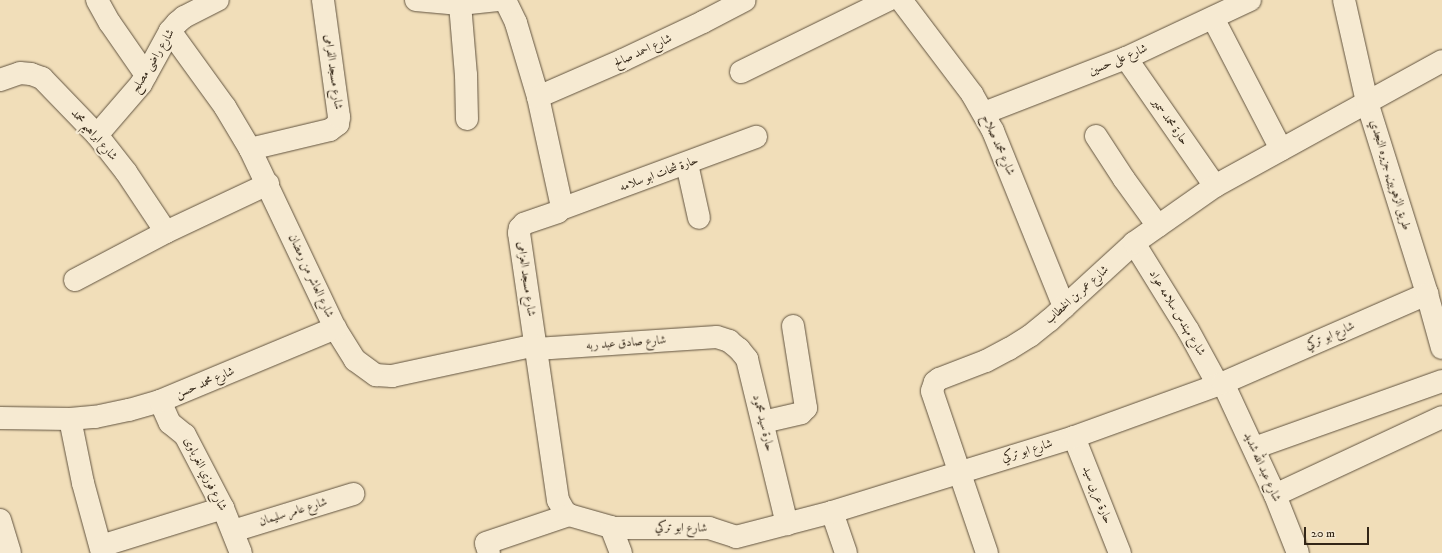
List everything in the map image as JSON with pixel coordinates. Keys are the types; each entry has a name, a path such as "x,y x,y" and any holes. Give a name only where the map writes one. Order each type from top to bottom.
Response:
{"street":[{"path":"97,0 110,23 146,76"},
{"name":"شارع راضى مصلح","path":"97,134 135,93 146,76 170,31 184,17 218,0"},
{"name":"شارع مسجد الفرامى","path":"250,149 330,130 338,124 339,117 323,0"},
{"path":"416,0 460,4 498,0"},
{"path":"505,0 516,23 538,97 561,209"},
{"name":"شارع احمد صالح","path":"538,97 623,60 703,22 745,0"},
{"path":"741,72 888,0"},
{"name":"شارع محمد صلاح","path":"901,0 972,94 994,131 1064,307"},
{"name":"شارع على حسين","path":"984,113 1126,58 1250,0"},
{"name":"طريق الزهويين, جزيره النجدي","path":"1344,0 1367,102 1427,294 1442,348"},
{"path":"460,4 466,76 467,119"},
{"path":"1213,18 1281,150"},
{"name":"شارع العاشر من رمضان","path":"170,31 225,107 250,149 268,184 335,328 355,360 376,375 392,376 535,347"},
{"name":"حارة محمد سمير","path":"1126,58 1215,186"},
{"name":"شارع عمر بن الخطاب","path":"987,553 932,391 935,382 1008,349 1030,336 1134,243 1215,186 1442,61"},
{"name":"شارع ابراهيم محمد","path":"0,80 20,73 31,74 42,78 97,134 126,172 166,232"},
{"path":"1096,136 1124,179 1158,226"},
{"name":"حارة شحات ابو سلامه","path":"561,209 687,164 756,137"},
{"path":"687,164 699,218"},
{"path":"75,280 166,232 268,184"},
{"name":"شارع مسجد العزامى","path":"561,209 558,212 524,224 519,230 558,500 564,511 569,516"},
{"name":"شارع مهندس سلامه عواد","path":"1134,243 1220,384"},
{"name":"شارع ابو تركي","path":"611,528 709,528 738,545 787,524 832,512 1074,437 1220,384 1427,294"},
{"path":"763,422 801,413 806,408 793,326"},
{"name":"شارع محمد حسن","path":"0,418 70,419 95,417 160,401 335,328"},
{"name":"شارع صادق عبد ربه","path":"535,347 717,338"},
{"name":"حارة سيد محمود","path":"717,338 729,342 740,349 747,360 787,524"},
{"path":"1254,448 1442,381"},
{"name":"شارع عبد الله شديد","path":"1220,384 1254,448 1275,495 1298,553"},
{"name":"شارع فوزي الغرباوى","path":"160,401 170,423 185,435 223,508 241,553"},
{"path":"1275,495 1442,417"},
{"path":"70,419 82,483 102,549 223,508"},
{"name":"حارة عربى سيد","path":"1074,437 1120,553"},
{"name":"شارع عامر سليمان","path":"233,530 352,494"},
{"path":"832,512 846,553"},
{"path":"488,553 486,543 569,516 608,525 611,528 621,553"},
{"path":"0,520 10,553"}]}
